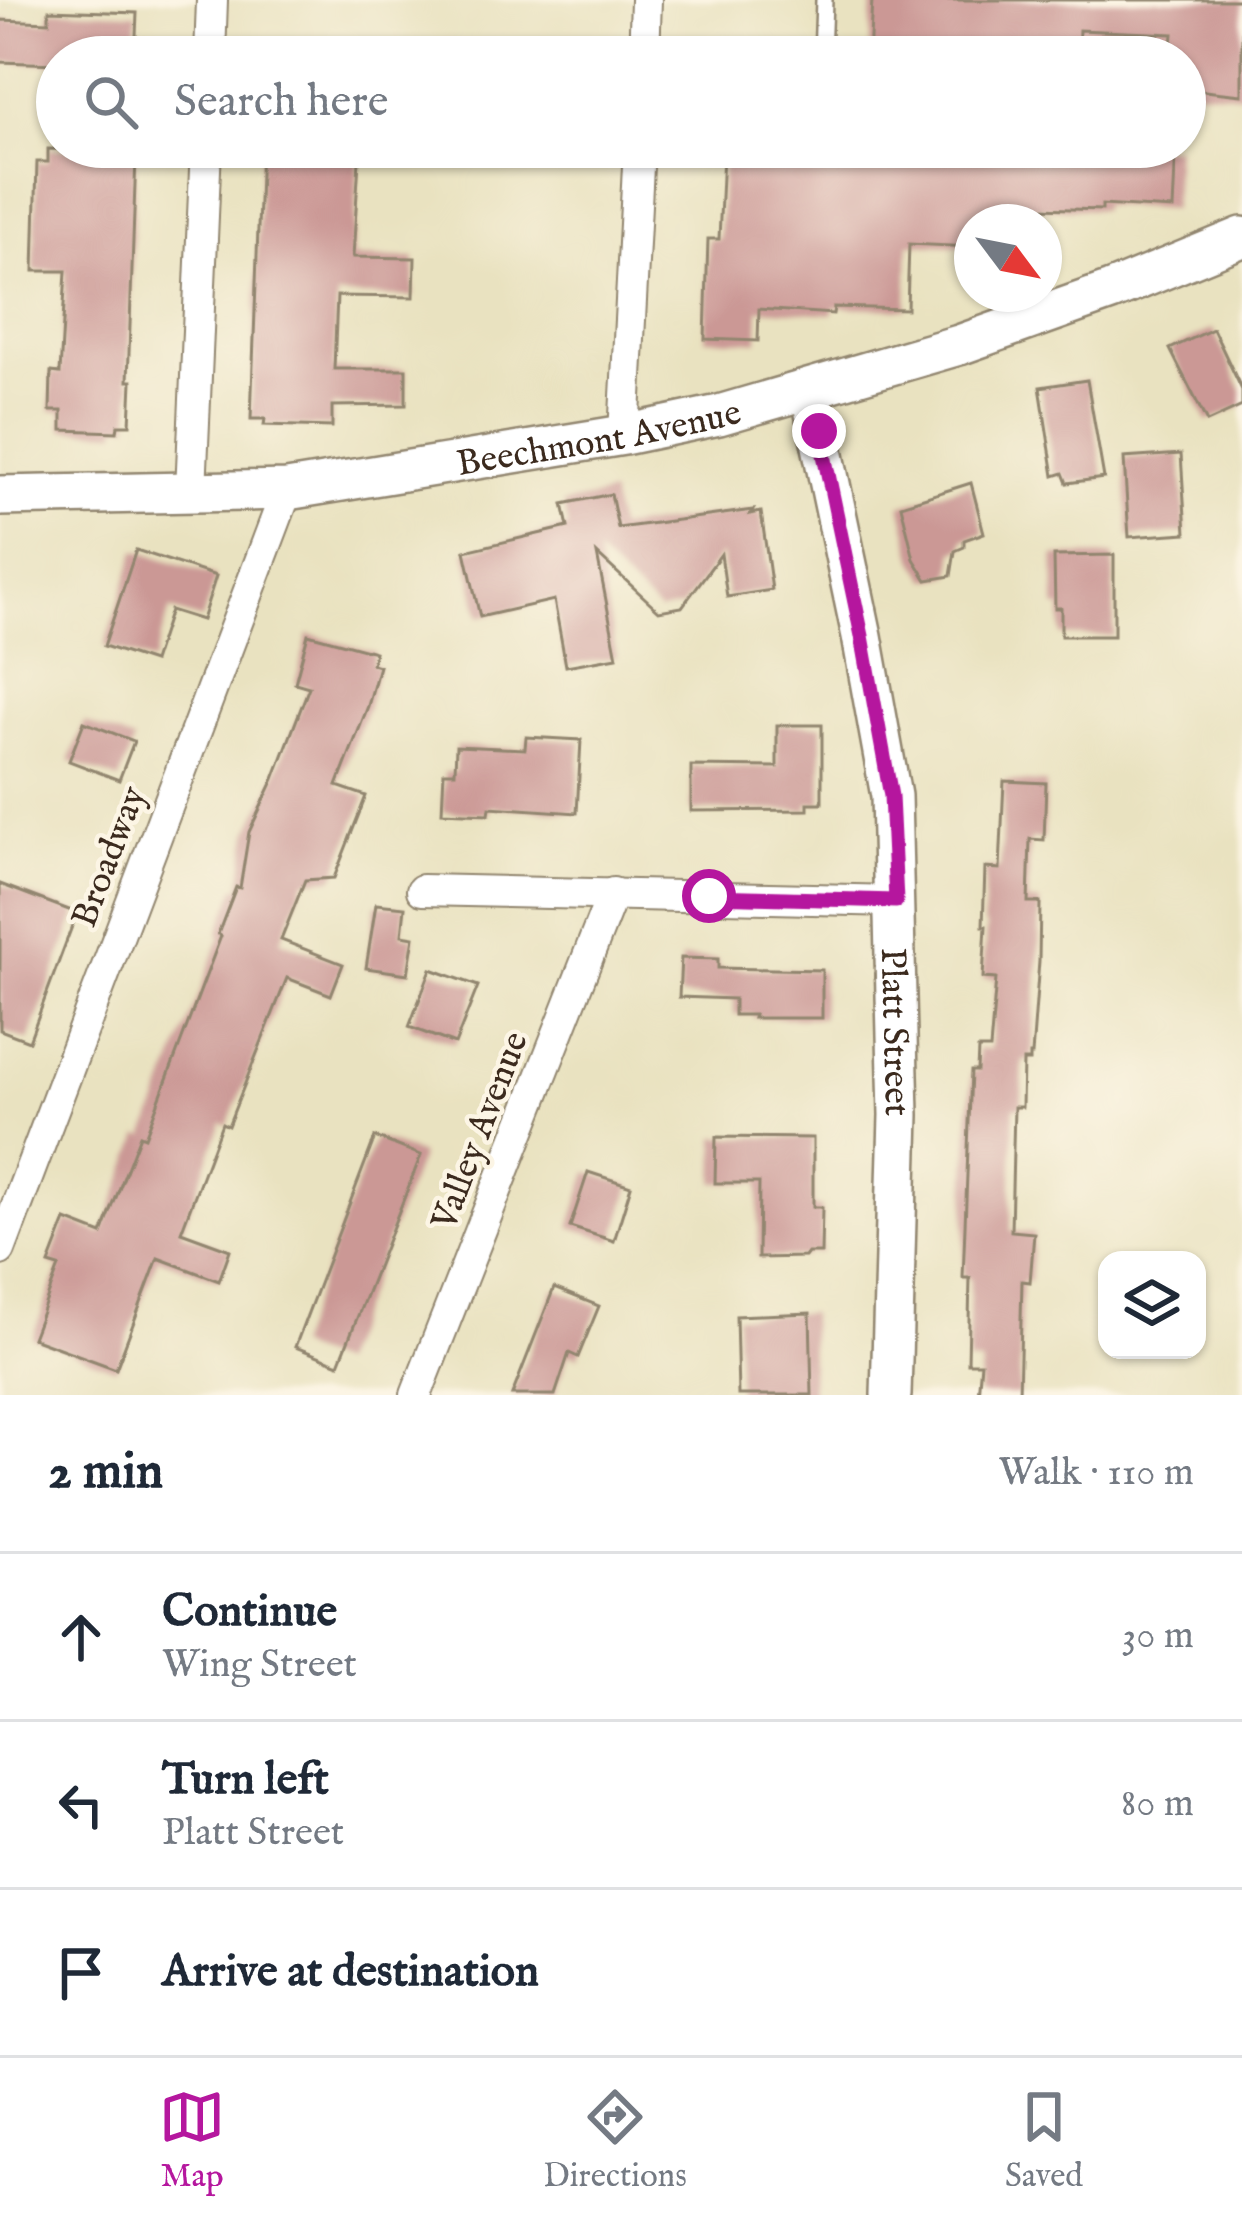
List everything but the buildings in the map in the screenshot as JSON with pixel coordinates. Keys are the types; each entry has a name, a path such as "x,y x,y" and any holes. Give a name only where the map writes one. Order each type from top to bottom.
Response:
{"street":[{"path":"210,36 212,0"},
{"path":"645,36 646,0"},
{"path":"190,491 205,168"},
{"path":"623,435 639,168"},
{"name":"Beechmont Avenue","path":"0,496 287,490 719,416 958,346 1242,237"},
{"name":"Platt Street","path":"810,388 891,796 899,1115 891,1395"},
{"name":"Broadway","path":"0,1250 287,490"},
{"path":"422,890 896,901"},
{"name":"Valley Avenue","path":"416,1395 613,893"}],"lane":[{"path":"823,36 824,0"}],"route":[{"path":"709,896 896,901 891,796 819,431"}]}
